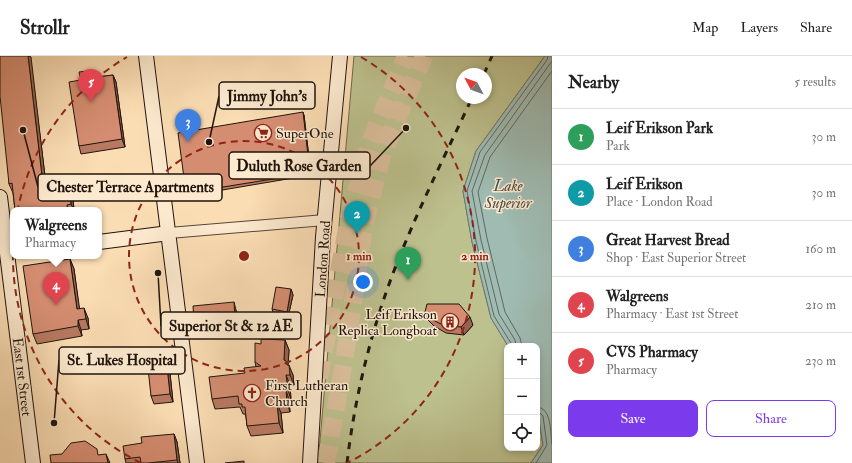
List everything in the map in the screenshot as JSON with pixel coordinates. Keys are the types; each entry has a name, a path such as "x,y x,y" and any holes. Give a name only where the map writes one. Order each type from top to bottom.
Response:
{"street":[{"path":"146,56 197,463"},
{"name":"London Road","path":"310,463 325,220 340,56"},
{"name":"East 1st Street","path":"0,196 33,463"},
{"path":"102,242 169,233 325,220"}],"green space":[{"path":"354,56 545,56 476,151 463,191 472,242 491,318 506,343 504,343 504,451 539,451 531,463 318,463"},
{"path":"540,426 543,445 540,450"}],"water":[{"name":"Lake Superior","path":"545,56 552,56 552,463 531,463 543,445 540,426 540,343 506,343 491,318 472,242 463,191 476,151"}],"building":[{"path":"0,56 28,56 44,193 70,190 71,204 67,205 67,207 15,207 12,183 9,184 0,96"},
{"path":"88,71 90,78 113,75 122,139 79,146 69,82 81,80 79,72"},
{"path":"303,112 310,173 186,193 178,133"},
{"path":"70,259 77,309 84,308 86,319 78,320 78,326 33,334 23,266"},
{"path":"276,287 291,289 287,312 272,309"},
{"path":"234,302 235,318 194,322 193,306"},
{"path":"427,304 459,304 470,317 461,327 443,325 431,319 425,312"},
{"name":"First Lutheran Church","path":"261,339 285,340 284,360 286,361 287,365 289,365 290,375 286,375 288,390 286,390 287,402 277,403 279,423 247,426 245,407 242,407 242,404 239,404 238,396 212,399 209,377 245,373 244,368 261,366 255,362 255,343 261,344"},
{"path":"166,357 170,394 151,396 147,359"},
{"path":"174,434 177,460 141,463 140,457 125,459 123,446 142,443 141,437"},
{"path":"85,441 97,449 98,455 106,454 108,463 51,463 50,455 62,454 71,443"},
{"path":"244,461 244,463 225,463"}],"tunnel":[{"path":"319,378 349,218 368,147 406,56"},
{"path":"326,463 344,362 365,221 383,153 424,56"}],"railway":[{"path":"487,68 492,56"},
{"path":"347,463 362,378 385,295 414,223 469,104"}],"place":[{"name":"CVS Pharmacy","path":"91,102"},
{"name":"Duluth Rose Garden","path":"406,128"},
{"name":"Chester Terrace Apartments","path":"23,130"},
{"name":"SuperOne","path":"263,133"},
{"name":"Great Harvest Bread","path":"188,142"},
{"name":"Jimmy John's","path":"209,142"},
{"name":"Leif Erikson","path":"357,234"},
{"name":"Superior St & 12 AE","path":"158,273"},
{"name":"Leif Erikson Park","path":"408,280"},
{"name":"Walgreens","path":"56,305"},
{"name":"Leif Erikson Replica Longboat","path":"450,322"},
{"name":"First Lutheran Church","path":"252,393"},
{"name":"St. Lukes Hospital","path":"54,423"}]}
